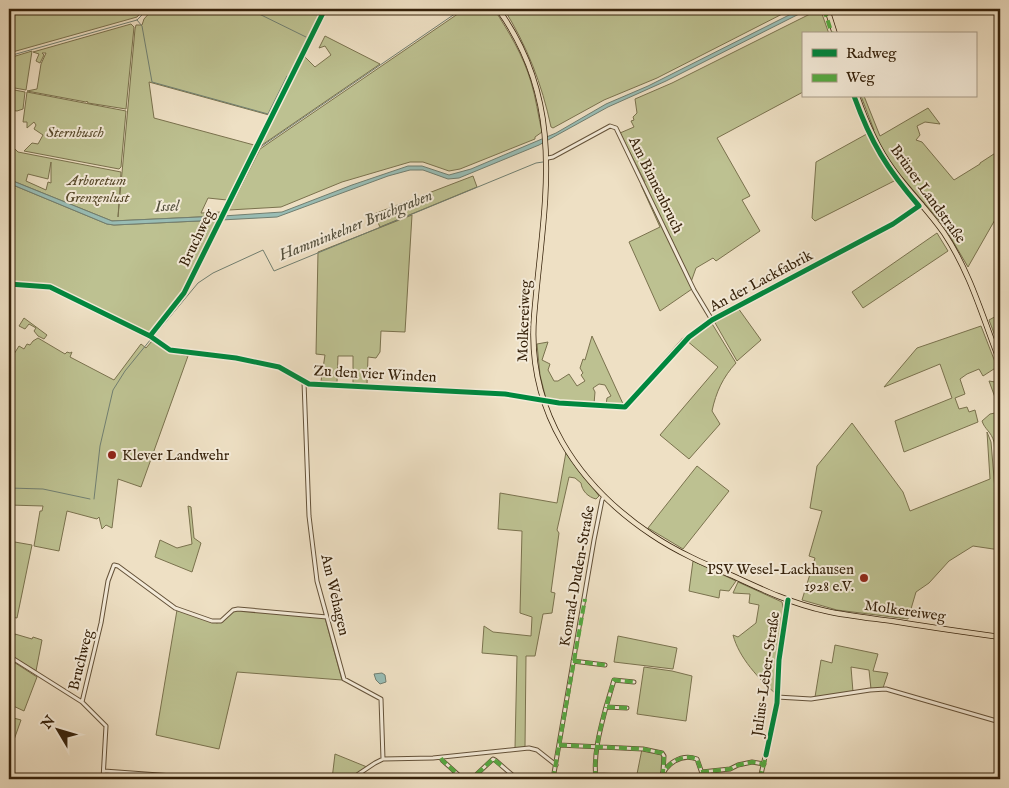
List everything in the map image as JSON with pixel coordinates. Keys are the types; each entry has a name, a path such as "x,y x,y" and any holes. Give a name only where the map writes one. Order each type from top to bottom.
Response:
{"main road":[{"name":"Molkereiweg","path":"498,9 511,29 528,63 539,98 546,135 547,181 533,334 535,367 543,401 553,426 570,455 585,475 634,522 667,545 691,558 788,600 838,614 1000,637"},
{"path":"827,9 834,32"},
{"name":"Brüner Landstraße","path":"858,98 873,136 885,158 944,234 961,263 1000,362"}],"street":[{"name":"Bruchweg","path":"150,336 184,293 325,9"},
{"name":"Am Binnenbruch","path":"548,158 610,126 616,128 694,290 712,320"},
{"name":"An der Lackfabrik","path":"543,401 622,408 628,406 684,340 712,320 893,224 922,204"},
{"path":"9,284 50,287 150,336"},
{"name":"Zu den vier Winden","path":"150,336 165,348 176,352 236,358 279,366 309,384 504,394 543,401"},
{"name":"Am Wehagen","path":"304,382 309,516 317,581 344,679 382,700 383,759"},
{"name":"Konrad-Duden-Straße","path":"553,779 604,495"},
{"name":"Bruchweg","path":"103,779 106,726 82,702 101,623 108,581 114,565 175,608 212,621 221,621 233,610 238,609 327,617"},
{"name":"Julius-Leber-Straße","path":"760,779 777,697 779,660 788,600"},
{"path":"9,656 82,702"},
{"name":"Konrad-Duden-Straße","path":"573,660 605,665"},
{"path":"630,778 628,776 596,777 598,747 606,707 614,680 634,682"},
{"path":"777,697 811,699 886,689 1000,722"},
{"path":"606,707 627,708"},
{"path":"559,745 643,749 662,753 664,756 663,772 660,779"},
{"path":"351,779 375,762 383,759 441,758 534,748 556,765"},
{"path":"441,758 464,779"},
{"path":"663,772 676,760 694,758 704,779"},
{"path":"477,774 492,759 517,779"},
{"path":"702,772 730,769 738,764 752,762 764,764"},
{"path":"104,771 214,779"},
{"path":"452,779 455,772"},
{"path":"238,779 276,779"}],"green space":[{"path":"9,9 145,9 137,17 9,53"},
{"name":"Arboretum Grenzenlust","path":"153,9 322,9 269,115 149,82 154,118 254,145 227,200 208,198 201,213 221,212 220,216 112,221 13,181 12,176 9,176 9,153 13,152 14,148 18,152 121,172 118,217 135,29 136,25 142,25 144,19","holes":["51,162 51,183 48,182 46,190 26,181 28,174 48,179"]},
{"path":"465,9 494,9 515,44 528,72 536,100 542,132 535,139 460,169 449,171 423,162 410,162 342,182 281,207 229,210 260,149"},
{"path":"504,9 792,9 657,78 604,100 553,128 551,127 533,66 520,37"},
{"path":"816,11 821,11 828,32 802,32 802,93 717,138 750,196 742,200 760,231 716,261 713,258 696,268 691,282 671,238 669,239 692,289 660,311 629,242 660,227 641,185 645,182 620,133 634,127 631,121 634,120 633,117 637,113 635,99 672,83"},
{"path":"131,24 134,27 126,109 27,91 37,89 41,64 46,53 42,53 44,55 40,63 36,61 39,54 33,52"},
{"path":"325,36 380,64 259,147 240,184 304,54 306,54 305,57 315,67 331,55 325,46 319,48"},
{"path":"32,51 26,90 9,87 9,58"},
{"path":"9,89 25,92 23,109 17,111 10,110 9,113"},
{"name":"Sternbusch","path":"27,92 126,111 121,167 119,169 24,151 32,143 38,144 43,135 34,129 36,125 34,122 27,128 27,122 23,122"},
{"path":"862,98 865,98 880,136 928,108 940,124 925,122 917,126 920,135 916,140 922,142 954,180 1000,150 1000,211 968,267 944,226 902,177 815,221 812,218 816,162 874,130"},
{"path":"473,176 477,187 380,227 374,214"},
{"path":"13,185 107,224 219,220 179,297 148,333 50,284 9,282 9,188 15,189"},
{"path":"412,215 405,332 381,331 380,352 376,358 368,357 367,384 353,383 353,356 338,356 337,382 321,381 325,355 316,354 318,252"},
{"path":"937,233 948,251 863,308 852,292"},
{"path":"738,308 761,340 737,361 714,321"},
{"path":"1000,314 1000,349 989,320"},
{"path":"24,318 47,335 44,339 34,331 36,328 29,324 25,329 19,326"},
{"path":"711,322 736,363 731,368 718,391 712,411 720,424 689,459 660,435 718,367 686,340"},
{"path":"981,326 997,367 983,376 979,369 960,379 965,394 955,398 959,409 967,407 969,412 975,410 978,422 904,452 895,421 952,398 940,364 884,387 917,348"},
{"path":"592,336 624,406 606,405 607,398 611,396 605,385 599,384 593,388 595,392 594,404 560,402 546,399 540,375 537,344 548,342 542,360 550,364 548,370 554,381 558,381 569,374 577,386 585,381 581,375 583,373 580,368 583,359 585,360"},
{"path":"38,338 65,354 72,352 70,357 114,380 141,344 146,348 152,341 168,352 188,356 141,487 118,479 112,528 106,525 102,529 99,517 97,519 67,511 59,551 34,546 40,511 42,511 43,506 9,505 9,362 19,346 24,349 27,344 30,345"},
{"path":"1000,380 1000,411 989,381 995,382"},
{"path":"1000,412 1000,507 994,442 982,421 990,414"},
{"path":"852,423 903,492 910,511 990,479 987,432 991,442 1000,550 973,546 949,561 929,583 916,592 908,619 837,610 802,600 815,558 809,556 822,511 810,508 817,466"},
{"path":"566,452 599,496 596,499 590,497 584,491 581,483 575,478 569,477 557,530 559,533 551,592 555,593 552,613 543,614 535,656 526,656 525,747 515,748 517,656 482,653 484,626 493,632 531,636 532,617 520,613 522,531 498,529 500,493 557,503"},
{"path":"697,466 729,491 683,549 648,528"},
{"path":"188,506 191,507 194,538 201,543 192,572 155,557 160,540 177,548 192,544"},
{"path":"9,541 32,545 17,618 11,617 12,615 9,614"},
{"path":"693,561 736,581 729,591 720,590 719,598 689,591"},
{"path":"738,582 782,602 784,611 778,655 776,694 750,668 736,644 733,635 738,637 756,623 759,605 749,603 750,594 733,593"},
{"path":"238,609 325,618 342,680 237,672 219,749 156,735 177,610 217,623"},
{"path":"15,634 42,640 36,671 11,656"},
{"path":"618,636 677,648 673,669 614,662"},
{"path":"835,645 878,654 873,671 888,673 883,688 871,689 869,670 851,667 853,692 815,697 821,660 832,663"},
{"path":"9,659 37,677 24,711 9,704 11,691 9,690"},
{"path":"644,667 692,676 686,721 637,714"},
{"path":"10,717 21,720 9,754 9,719"},
{"path":"642,749 662,755 662,769 658,779 636,779"},
{"path":"335,754 367,767 349,779 332,779"}],"water":[{"path":"801,9 809,9 666,81 608,107 539,145 459,178 448,179 423,170 410,170 388,176 277,217 221,220 223,216 282,212 408,166 422,166 449,175 471,169 556,133 606,104 648,86"},
{"path":"13,181 112,221 221,216 219,220 107,224 13,185"},
{"path":"382,673 385,675 386,682 380,684 374,674"}],"waterway":[{"path":"9,56 137,20 148,9"},
{"path":"249,9 306,37"},
{"path":"289,74 323,9"},
{"path":"227,212 259,148 462,9"},
{"path":"137,20 142,26 152,82 268,114 287,76"},
{"name":"Hamminkelner Bruchgraben","path":"154,336 198,283 213,273 263,250 274,271 536,163 543,162"},
{"name":"Hamminkelner Bruchgraben","path":"94,499 100,446 113,390 125,371 151,339"},
{"name":"Hamminkelner Bruchgraben","path":"9,488 43,489 90,499"}],"marked path":[{"path":"824,9 831,32"},
{"path":"553,779 585,599"},
{"path":"573,661 605,665"},
{"path":"627,708 606,707 614,680 634,682"},
{"path":"596,779 596,752 606,707"},
{"path":"559,745 643,749 662,753 664,756 663,772"},
{"path":"661,779 670,764 685,757 697,759 704,779"},
{"path":"441,758 463,779"},
{"path":"477,774 493,759 502,766"},
{"path":"760,779 765,760"},
{"path":"701,772 730,769 752,762 764,764"},
{"path":"596,775 627,776 630,778"}],"cycle path":[{"path":"150,336 184,293 325,9"},
{"path":"9,284 50,287 150,336 170,350 236,358 279,367 309,384 505,394 559,403 625,407 689,337 712,320 893,224 919,206 881,155 855,98"},
{"path":"766,755 777,703 779,660 788,600"}],"place":[{"name":"Klever Landwehr","path":"112,455"},
{"name":"PSV Wesel-Lackhausen 1928 e.V.","path":"864,578"}],"water label":[{"name":"Issel","path":"167,207"}]}
